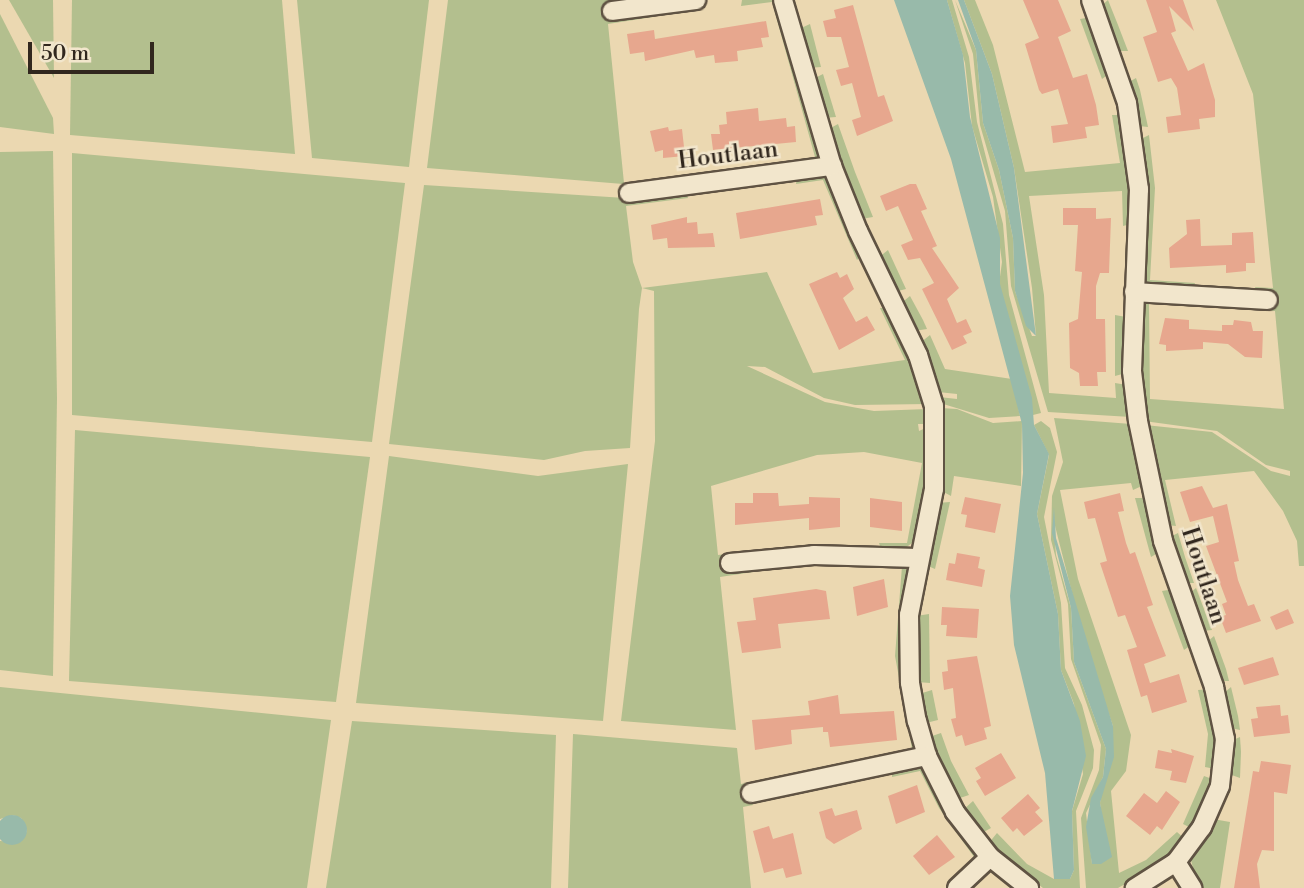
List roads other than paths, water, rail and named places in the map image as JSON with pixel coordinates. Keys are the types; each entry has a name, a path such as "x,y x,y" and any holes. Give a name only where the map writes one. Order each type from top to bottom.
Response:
{"street":[{"path":"612,11 696,0"},
{"path":"783,0 832,166 858,231 918,355 934,406 936,465 917,558 909,615 910,683 927,756 955,812 990,857 1029,888"},
{"name":"Houtlaan","path":"1091,0 1132,130 1141,219 1134,292 1132,371 1148,481 1163,541 1214,687 1225,739 1220,786 1212,808 1176,862 1135,888"},
{"name":"Houtlaan","path":"629,193 832,166"},
{"path":"1134,292 1268,300"},
{"path":"730,563 814,555 917,558"},
{"path":"751,793 927,756"},
{"path":"957,888 990,857"},
{"path":"1176,862 1192,888"}]}
